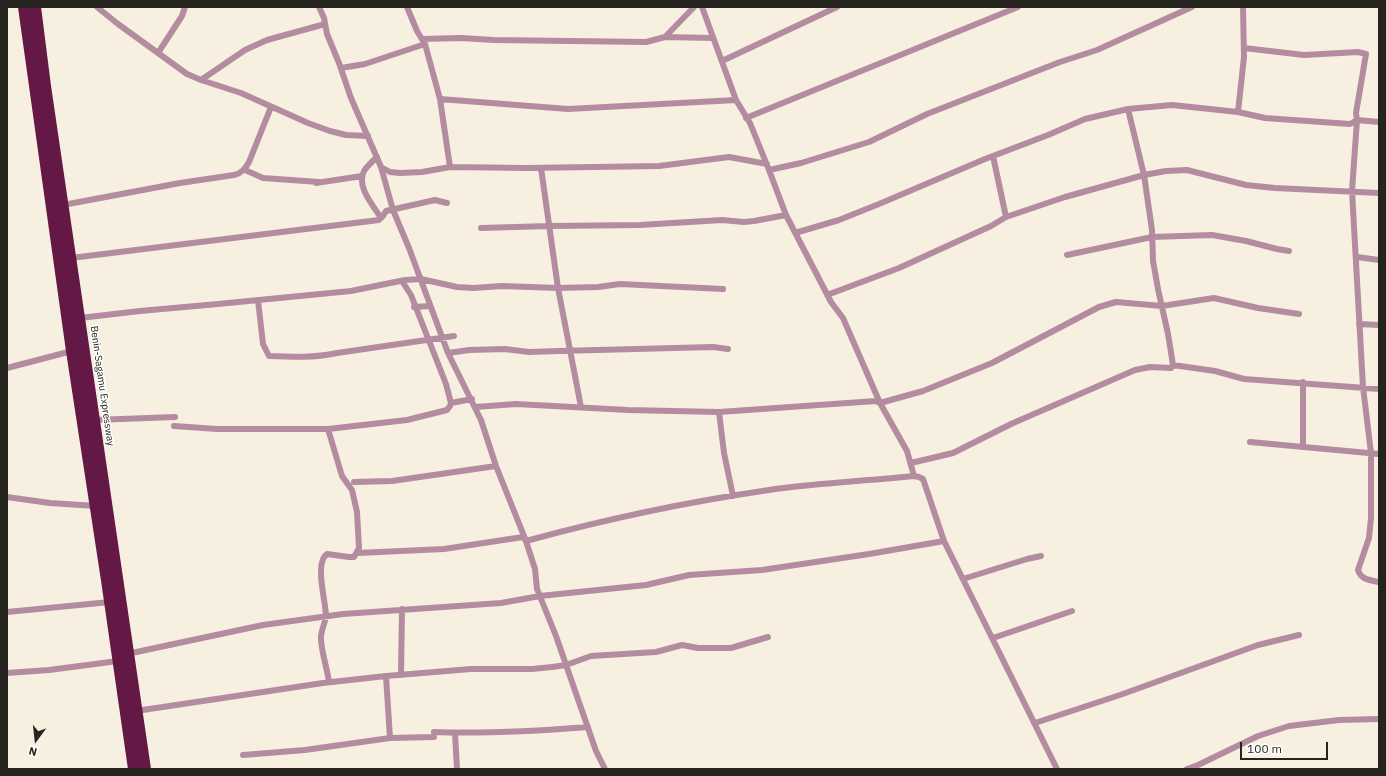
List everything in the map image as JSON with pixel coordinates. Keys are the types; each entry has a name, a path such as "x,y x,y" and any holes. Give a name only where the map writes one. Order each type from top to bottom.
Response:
{"highway":[{"path":"24,7 72,351 110,602 123,658 134,769"},
{"name":"Benin-Sagamu Expressway","path":"35,7 94,420 123,658 136,711 145,769"}],"street":[{"path":"97,7 187,74 241,92 270,107 330,131 368,136"},
{"path":"158,53 182,16 185,7"},
{"path":"319,7 327,34 351,98 381,167 393,210 448,353 472,399 496,466 526,541 535,569 536,583 540,596 596,751 605,769"},
{"path":"407,7 423,42 440,99 450,167"},
{"path":"665,37 694,7"},
{"path":"702,7 736,100 746,118 768,167 786,215 827,295 843,318 880,403 907,450 914,476"},
{"path":"722,61 837,7"},
{"path":"746,118 1018,7"},
{"path":"381,167 390,172 400,173 422,172 450,167 541,168 659,166 729,157 768,167 801,163 869,142 927,114 1060,62 1096,50 1192,7"},
{"path":"1238,112 1244,48 1243,7"},
{"path":"202,80 246,50 267,40 325,24"},
{"path":"341,68 365,64 423,42 461,38 494,40 646,42 665,37 713,38"},
{"path":"1244,48 1304,55 1358,52 1366,54 1356,114 1357,120 1352,191 1363,387 1371,453 1372,518 1369,538 1358,570 1364,579 1379,582"},
{"path":"440,99 568,109 736,100"},
{"path":"795,233 839,220 1085,119 1128,109 1172,105 1238,112 1265,118 1350,124 1357,120 1379,122"},
{"path":"63,205 172,184 234,176 245,170 270,107"},
{"path":"1128,109 1144,175 1152,237 1153,261 1173,365"},
{"path":"992,156 1006,217"},
{"path":"377,157 365,169 362,176 362,188 381,218"},
{"path":"541,168 558,288 572,351 582,407"},
{"path":"245,170 263,178 319,182"},
{"path":"827,295 899,268 991,226 1006,217 1065,197 1144,175 1166,171 1187,170 1246,185 1275,188 1379,193"},
{"path":"305,185 362,176"},
{"path":"377,212 383,210 393,210 431,200 439,200 448,203"},
{"path":"71,258 378,220 386,211"},
{"path":"481,228 640,225 722,220 754,222 786,215"},
{"path":"1067,255 1152,237 1212,235 1246,241 1277,250 1289,251"},
{"path":"1356,257 1379,260"},
{"path":"80,318 351,291 402,281 421,280 457,287 473,288 502,286 558,288 598,287 620,284 723,289"},
{"path":"174,426 216,429 328,429 407,420 447,410 451,403 446,384 410,295 402,281"},
{"path":"475,407 516,404 628,410 719,412 876,401 880,403 923,391 992,362 1100,307 1116,302 1162,306 1214,298 1258,308 1299,314"},
{"path":"258,300 263,344 269,356 303,358 320,357 337,353 454,336"},
{"path":"414,307 430,306"},
{"path":"1359,324 1379,325"},
{"path":"429,341 454,336"},
{"path":"346,356 454,336"},
{"path":"429,341 442,337"},
{"path":"448,353 470,350 505,349 529,352 713,347 728,348"},
{"path":"7,368 72,351"},
{"path":"911,463 953,453 1011,424 1135,370 1150,367 1171,368 1173,365 1215,370 1244,379 1303,382 1379,389"},
{"path":"1303,382 1303,446"},
{"path":"451,403 472,399"},
{"path":"719,412 724,453 733,496"},
{"path":"94,420 175,417"},
{"path":"328,429 342,476 352,490 354,497 357,512 359,548 357,553 349,558 331,554 324,556 322,577 326,616 320,638 329,682"},
{"path":"1250,442 1379,454"},
{"path":"354,482 392,481 496,466"},
{"path":"526,541 622,516 733,496 822,484 914,476 919,477 923,479 944,541 1057,769"},
{"path":"7,497 50,503 96,506"},
{"path":"357,553 444,549 523,537 526,541"},
{"path":"7,673 123,658 263,625 326,616 402,609 501,603 540,596 646,585 689,575 762,570 944,541"},
{"path":"963,579 1041,556"},
{"path":"7,612 110,602"},
{"path":"401,675 402,609"},
{"path":"993,638 1072,610"},
{"path":"1035,723 1120,695 1258,645 1299,635"},
{"path":"136,711 329,682 471,670 532,669 566,665 591,656 656,652 682,645 698,648 731,648 768,637"},
{"path":"386,676 390,738"},
{"path":"1186,769 1198,765 1258,736 1288,726 1339,720 1379,719"},
{"path":"243,755 305,750 390,738 456,733 588,727"},
{"path":"456,733 457,769"}]}
